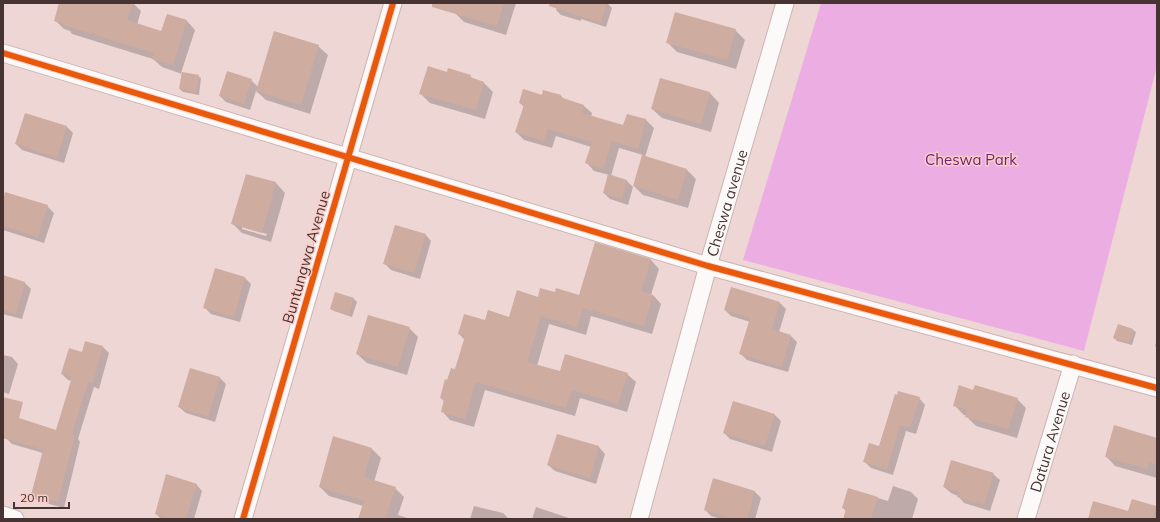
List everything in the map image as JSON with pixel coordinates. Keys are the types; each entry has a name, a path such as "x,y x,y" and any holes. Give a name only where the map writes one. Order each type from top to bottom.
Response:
{"street":[{"name":"Buntungwa Avenue","path":"243,519 393,3"},
{"name":"Cheswa avenue","path":"639,519 708,266 784,3"},
{"path":"3,52 708,266 1157,388"},
{"name":"Datura Avenue","path":"1026,519 1073,364"},
{"path":"3,515 15,519"}],"green space":[{"name":"Cheswa Park","path":"821,3 1157,3 1157,66 1084,351 743,260"}],"building":[{"path":"59,3 133,3 127,20 161,31 167,14 187,20 173,65 152,59 154,53 54,21"},
{"path":"432,3 504,3 497,26 432,7"},
{"path":"550,3 607,3 601,23 549,6"},
{"path":"675,12 736,29 727,60 666,43"},
{"path":"274,31 319,45 301,105 256,91"},
{"path":"428,66 447,72 448,68 471,75 470,77 484,82 476,110 419,94"},
{"path":"227,71 252,79 244,104 219,96"},
{"path":"182,72 199,75 196,92 179,89"},
{"path":"660,78 710,92 701,124 651,109"},
{"path":"523,89 542,95 543,90 561,95 560,97 584,105 582,113 623,125 627,114 646,119 638,149 612,141 603,169 585,163 592,142 548,129 544,141 515,132 524,105 519,103"},
{"path":"25,113 67,126 57,158 15,144"},
{"path":"642,155 687,169 678,200 633,186"},
{"path":"246,174 276,182 262,233 231,224"},
{"path":"608,174 627,180 622,199 603,193"},
{"path":"5,192 48,205 38,237 3,226 3,200"},
{"path":"395,225 426,234 414,273 383,264"},
{"path":"595,242 651,259 641,291 653,295 644,326 583,308 577,327 541,316 527,362 560,371 565,354 628,373 618,404 572,390 566,408 476,382 465,419 441,412 444,399 440,398 445,379 447,380 451,368 455,369 465,336 458,334 464,314 485,320 488,310 509,317 517,290 538,297 540,288 555,292 556,288 579,295"},
{"path":"215,268 245,277 234,317 203,308"},
{"path":"3,275 25,282 16,314 3,310"},
{"path":"731,287 780,302 772,329 791,335 782,367 739,354 750,318 724,310"},
{"path":"335,292 354,298 349,315 330,309"},
{"path":"368,315 410,327 398,367 356,354"},
{"path":"1118,324 1133,329 1129,343 1113,338"},
{"path":"85,341 103,346 93,383 88,382 72,434 75,435 58,502 31,495 43,450 3,438 3,397 23,402 19,418 56,430 72,377 61,374 69,348 82,352"},
{"path":"190,368 220,377 208,417 178,407"},
{"path":"959,385 973,390 975,385 1018,398 1008,429 965,417 967,410 953,406"},
{"path":"898,391 920,397 910,428 900,425 887,469 863,462 869,443 879,446 895,394 897,395"},
{"path":"733,401 775,414 765,446 723,433"},
{"path":"1114,425 1157,438 1157,465 1149,462 1147,469 1105,457"},
{"path":"557,434 599,446 590,478 547,465"},
{"path":"333,436 372,448 364,477 396,487 385,519 358,519 364,501 319,487"},
{"path":"951,460 994,473 984,505 957,497 959,492 943,487"},
{"path":"166,474 197,484 186,519 171,519 155,514"},
{"path":"713,478 755,491 747,519 733,519 704,510"},
{"path":"848,488 878,497 871,519 843,519 846,509 842,508"},
{"path":"1132,499 1156,506 1153,519 1088,519 1093,501 1128,511"}],"cycle path":[{"path":"243,519 393,3"},
{"path":"3,53 708,266 1157,388"}]}
